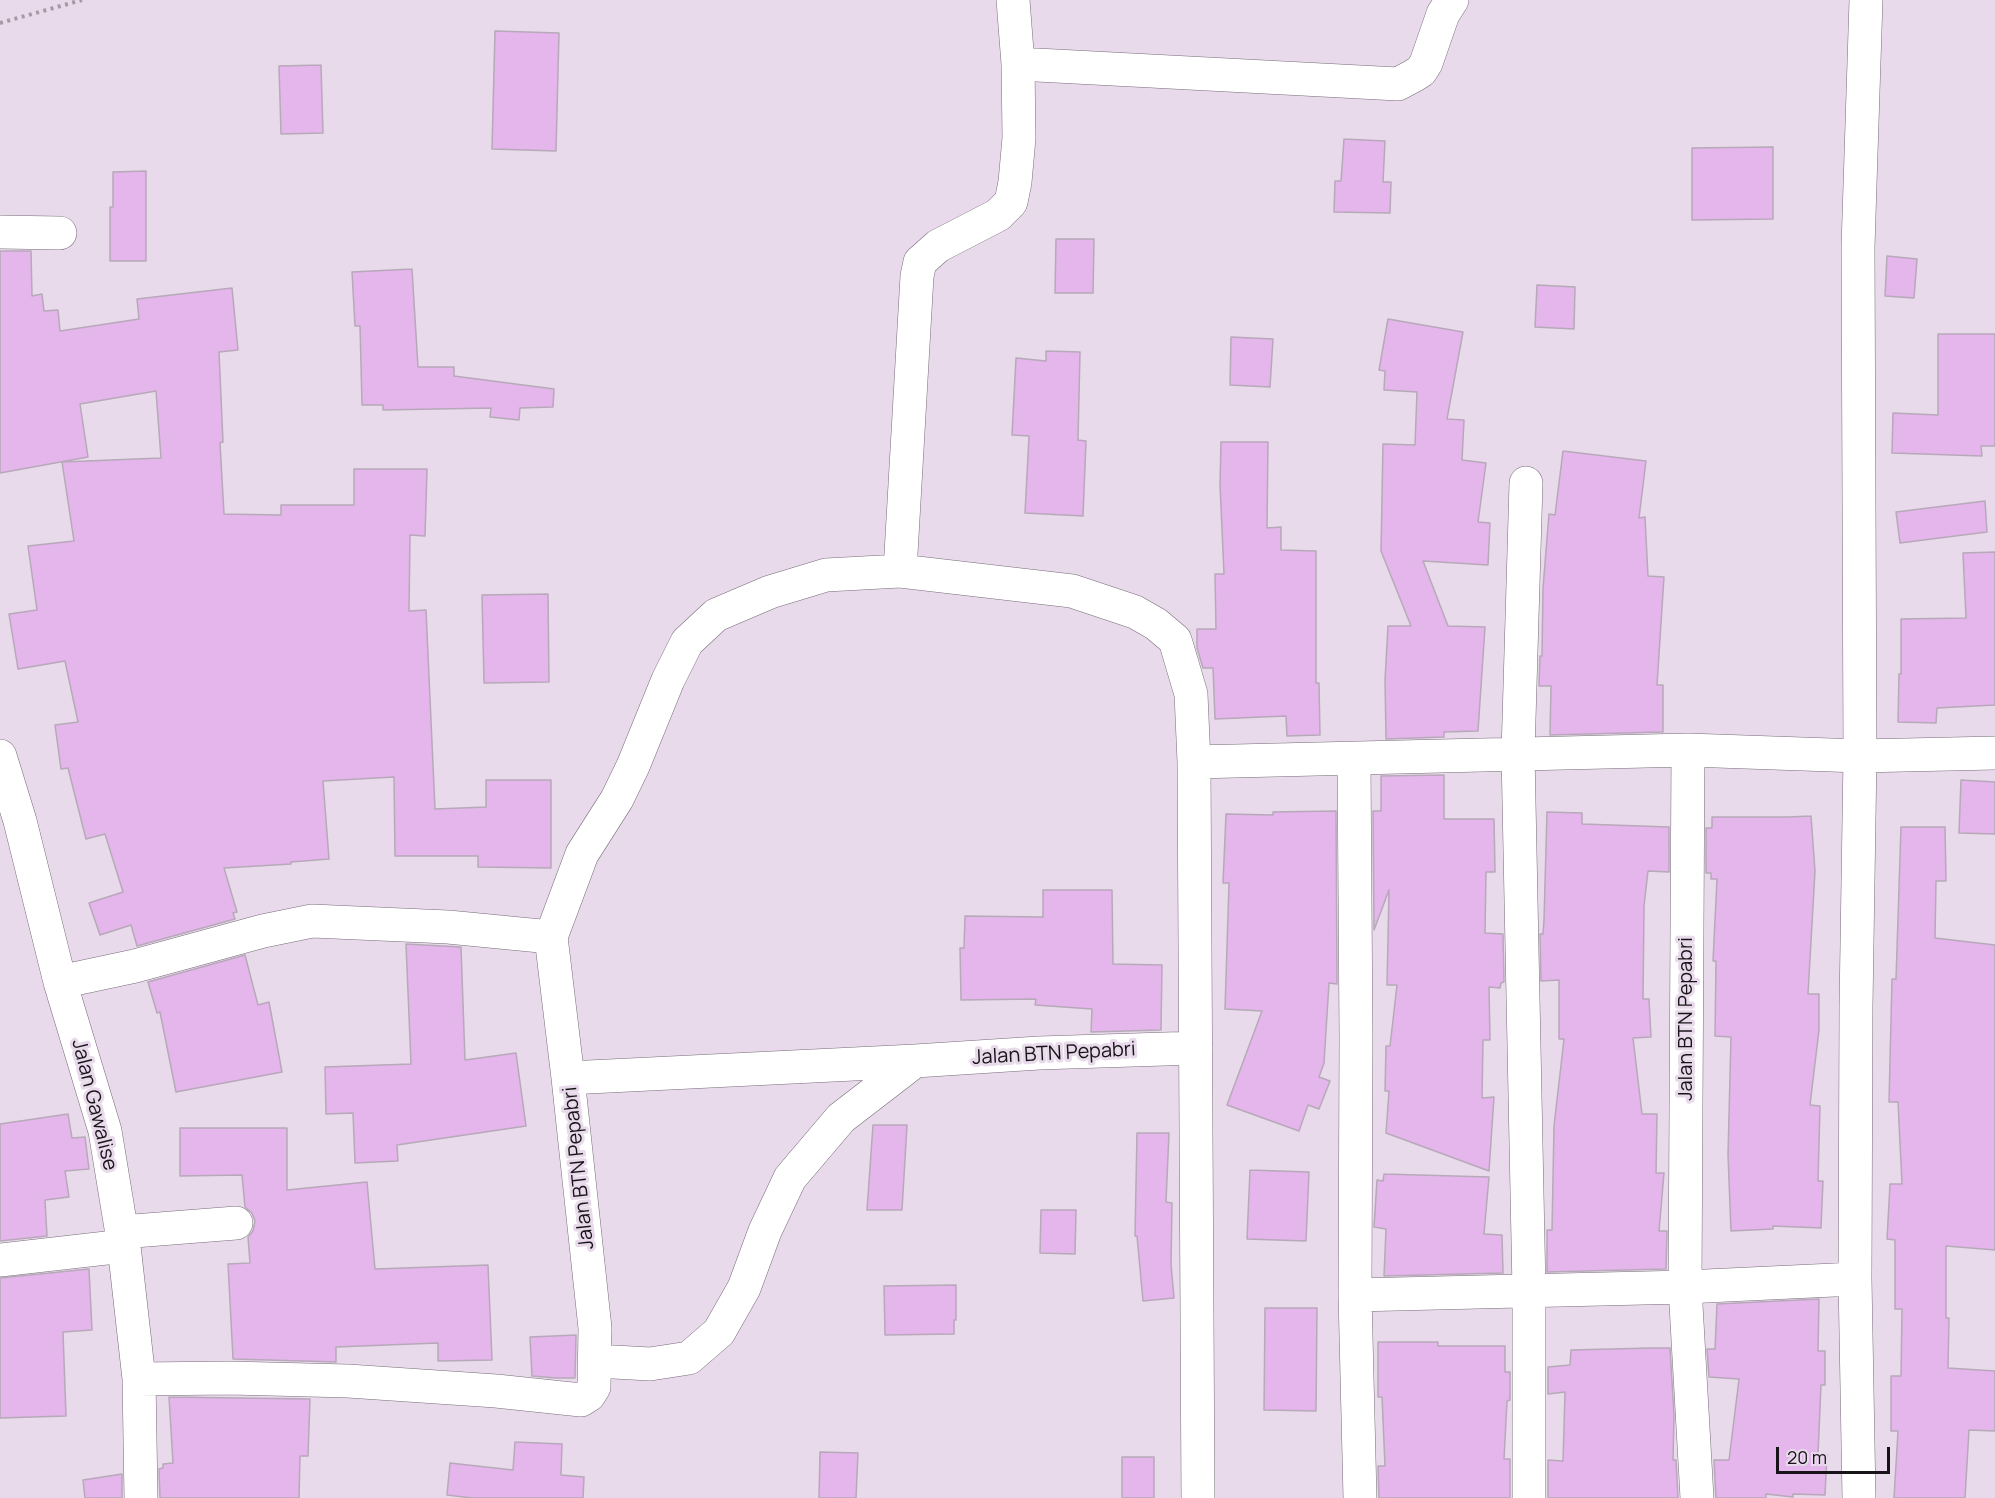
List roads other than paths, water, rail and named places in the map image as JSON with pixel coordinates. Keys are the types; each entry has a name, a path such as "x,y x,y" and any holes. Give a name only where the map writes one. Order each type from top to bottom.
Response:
{"street":[{"path":"900,572 916,276 920,261 938,246 998,215 1011,202 1019,138 1018,64 1013,0"},
{"path":"1018,64 1398,84 1421,71 1443,14 1452,0"},
{"path":"1859,1498 1855,1279 1860,756 1858,247 1866,0"},
{"path":"0,232 60,233"},
{"path":"1526,483 1518,753 1529,1290 1529,1498"},
{"path":"568,1078 551,937 582,854 617,799 668,680 687,642 716,615 770,592 826,575 900,572 1072,591 1135,612 1156,624 1175,640 1191,694 1194,762 1197,1048 1198,1498"},
{"path":"1194,762 1688,750 1860,756 1995,753"},
{"name":"Jalan BTN Pepabri","path":"1688,750 1685,1287 1697,1498"},
{"name":"Jalan Gawalise","path":"0,756 10,824 105,1131 123,1239 139,1379 141,1498"},
{"path":"1354,759 1355,1295 1360,1498"},
{"path":"60,982 135,966 312,921 448,927 551,937"},
{"name":"Jalan BTN Pepabri","path":"139,1379 231,1378 348,1381 496,1391 581,1400 589,1395 594,1387 595,1328 568,1078 1039,1053 1197,1048"},
{"path":"596,1361 650,1364 689,1358 719,1332 744,1288 765,1230 790,1178 841,1118 915,1061"},
{"path":"0,1260 236,1223"},
{"path":"1355,1295 1685,1287 1855,1279"}]}
